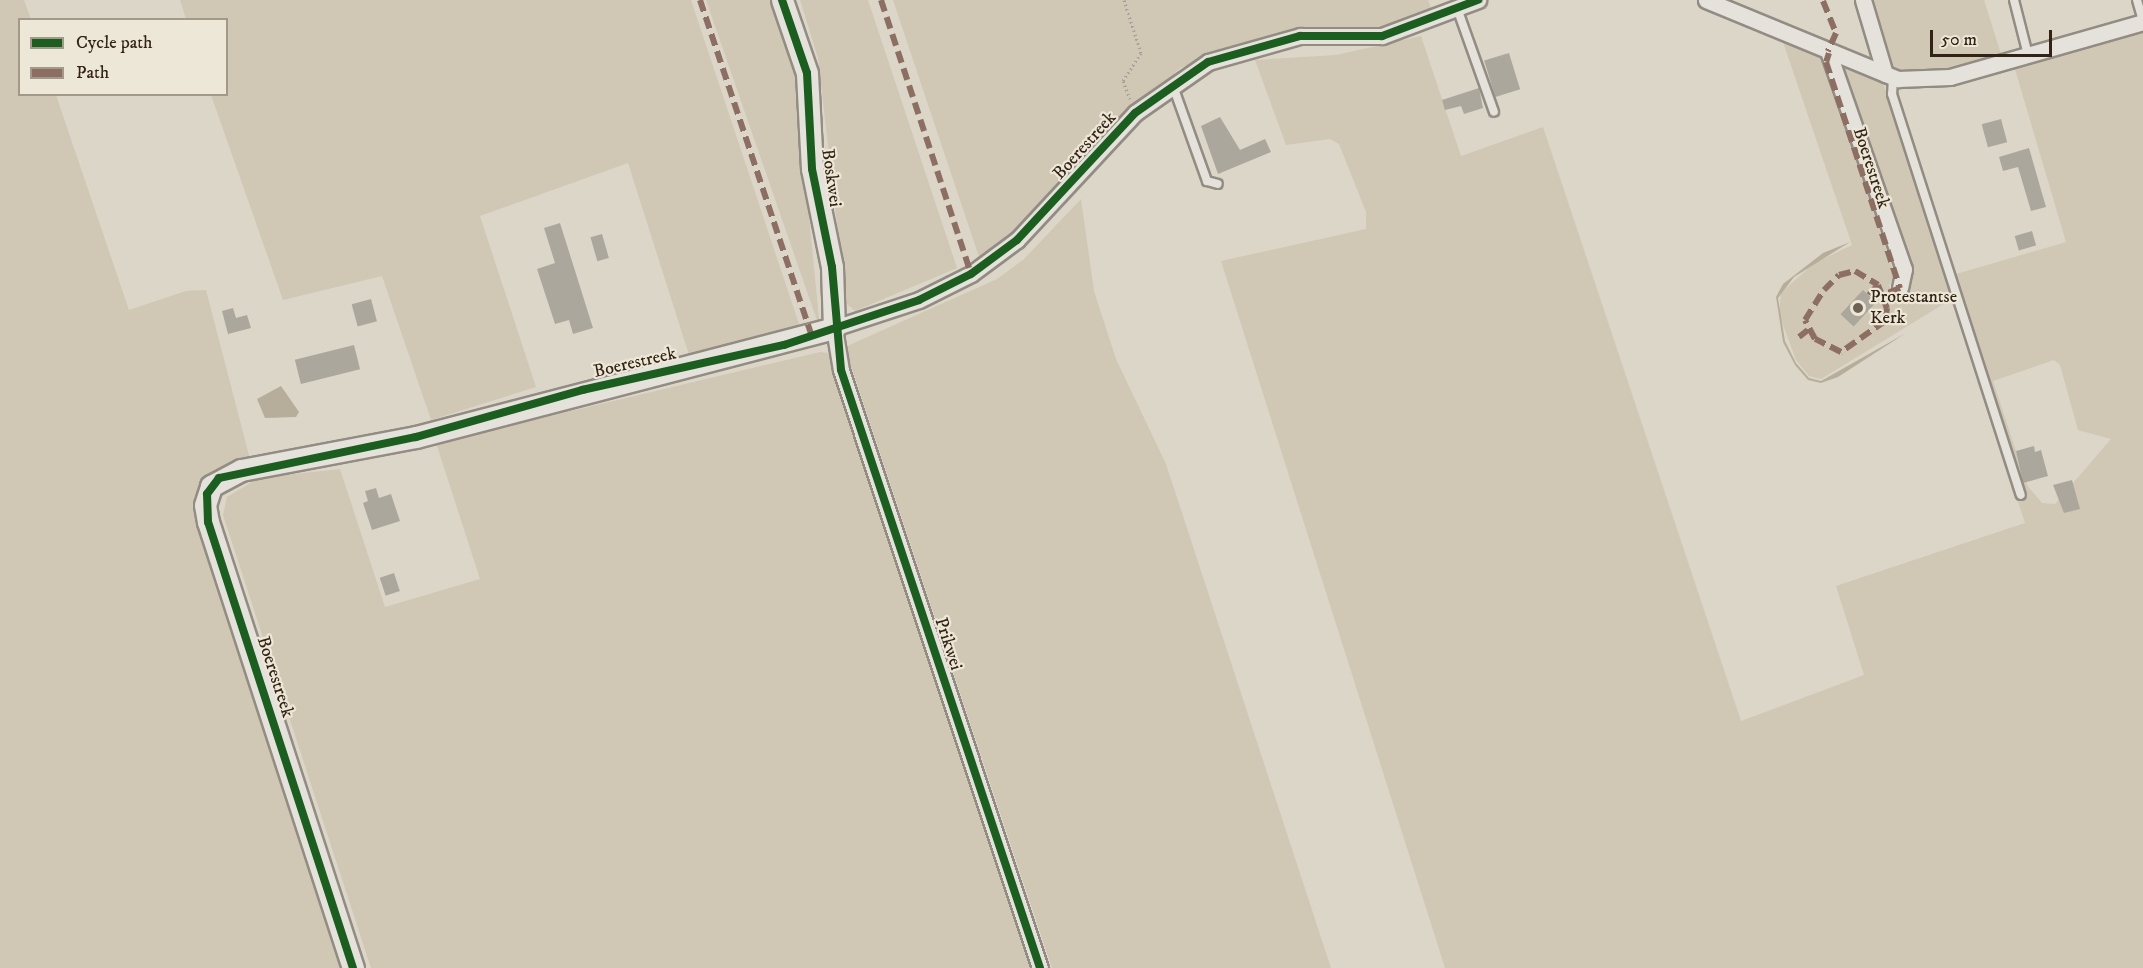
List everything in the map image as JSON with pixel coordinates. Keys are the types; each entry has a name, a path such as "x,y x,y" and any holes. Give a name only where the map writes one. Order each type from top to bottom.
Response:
{"street":[{"name":"Boskwei","path":"783,0 807,74 812,169 832,267 834,328"},
{"name":"Boerestreek","path":"353,968 208,522 205,506 211,486 241,470 416,437 834,328 919,300 971,274 1017,240 1135,113 1173,84 1208,62 1251,46 1300,36 1382,36 1478,0"},
{"path":"1706,0 1889,75 1950,77 2143,22"},
{"path":"1863,0 1889,75"},
{"name":"Boerestreek","path":"1828,51 1904,270 1900,288"},
{"name":"Prikwei","path":"834,328 841,370 1040,968"}],"lane":[{"path":"2014,0 2028,55"},
{"path":"2137,0 2143,22"},
{"path":"1457,8 1494,112"},
{"path":"1889,75 1892,94 2021,495"},
{"path":"1173,84 1207,181 1218,184"}],"path":[{"path":"1124,0 1141,53 1123,81 1135,113"}],"shaded area":[{"path":"0,0 24,0 31,18 18,18 18,96 56,96 129,310 186,291 206,290 251,463 201,486 194,497 201,529 344,968 0,968"},
{"path":"180,0 691,0 802,333 690,358 628,163 480,216 536,387 431,420 382,276 283,300 211,96 228,96 228,18 186,18"},
{"path":"706,0 772,0 794,62 820,329"},
{"path":"800,0 868,0 957,268 855,311 846,303 818,58"},
{"path":"893,0 1428,0 1433,13 1374,33 1289,35 1248,43 1180,68 982,266"},
{"path":"1868,0 1984,0 2002,57 1925,78 1892,71"},
{"path":"2143,30 2143,968 1445,968 1221,261 1366,229 1366,212 1339,144 1330,139 1286,145 1255,60 1336,55 1421,36 1461,156 1543,127 1741,721 1864,675 1836,586 2025,523 1952,299 1821,379 1809,376 1796,360 1779,314 1781,293 1813,264 1852,245 1782,39 1823,57 1895,277 1889,285 1894,301 1911,279 1841,65 1883,82 1946,277 2066,242 2014,66","holes":["2054,360 2060,365 2078,430 2111,439 2055,504 2042,503 2027,485 1993,381"]},
{"path":"1081,199 1094,291 1116,359 1166,464 1331,968 1052,968 851,366 845,347 997,279 1024,259"},
{"path":"1850,242 1794,277 1778,298 1785,341 1796,363 1809,378 1821,381 1906,333 1838,377 1821,383 1808,380 1795,365 1783,342 1776,297 1783,284 1823,253"},
{"path":"820,352 828,353 1035,968 371,968 223,515 227,497 259,478 340,469 385,607 480,579 436,443"},
{"path":"281,386 299,412 296,417 265,418 257,399"}],"building":[{"path":"1509,53 1520,89 1495,97 1484,61"},
{"path":"1479,88 1483,108 1464,114 1461,106 1445,110 1442,100"},
{"path":"1220,117 1240,150 1265,139 1271,152 1218,174 1201,126"},
{"path":"2001,119 2007,142 1988,147 1982,124"},
{"path":"2029,148 2046,207 2031,211 2018,167 2003,171 1999,157"},
{"path":"560,223 593,328 573,334 569,320 555,324 537,269 555,263 544,228"},
{"path":"2032,231 2036,245 2019,250 2015,236"},
{"path":"602,234 609,258 597,261 590,237"},
{"name":"Protestantse Kerk","path":"1863,290 1876,302 1854,326 1840,314"},
{"path":"371,299 377,321 358,326 352,304"},
{"path":"233,308 236,318 247,315 251,328 228,334 222,311"},
{"path":"354,345 360,369 301,384 295,360"},
{"path":"2034,446 2035,452 2041,450 2048,476 2023,483 2016,451"},
{"path":"2072,480 2080,509 2064,513 2053,485"},
{"path":"376,488 379,498 391,494 400,521 372,530 363,503 368,501 365,491"},
{"path":"394,573 400,591 386,596 380,578"}],"marked path":[{"path":"700,0 812,337"},
{"path":"881,0 971,274"},
{"path":"1823,1 1836,33 1828,51"},
{"path":"1829,53 1826,62 1900,288 1883,295"},
{"path":"1855,271 1878,285 1887,308 1885,321 1841,352 1815,339 1805,320 1824,290 1839,275 1855,271"},
{"path":"1869,295 1878,285"},
{"path":"1799,337 1808,330"}],"cycle path":[{"path":"782,0 807,73 812,169 832,267 841,370 1040,968"},
{"path":"353,968 208,522 207,494 219,478 416,437 582,390 784,345 919,300 971,274 1017,240 1135,113 1208,62 1300,36 1382,36 1478,0"}],"place":[{"name":"Protestantse Kerk","path":"1858,308"}]}
